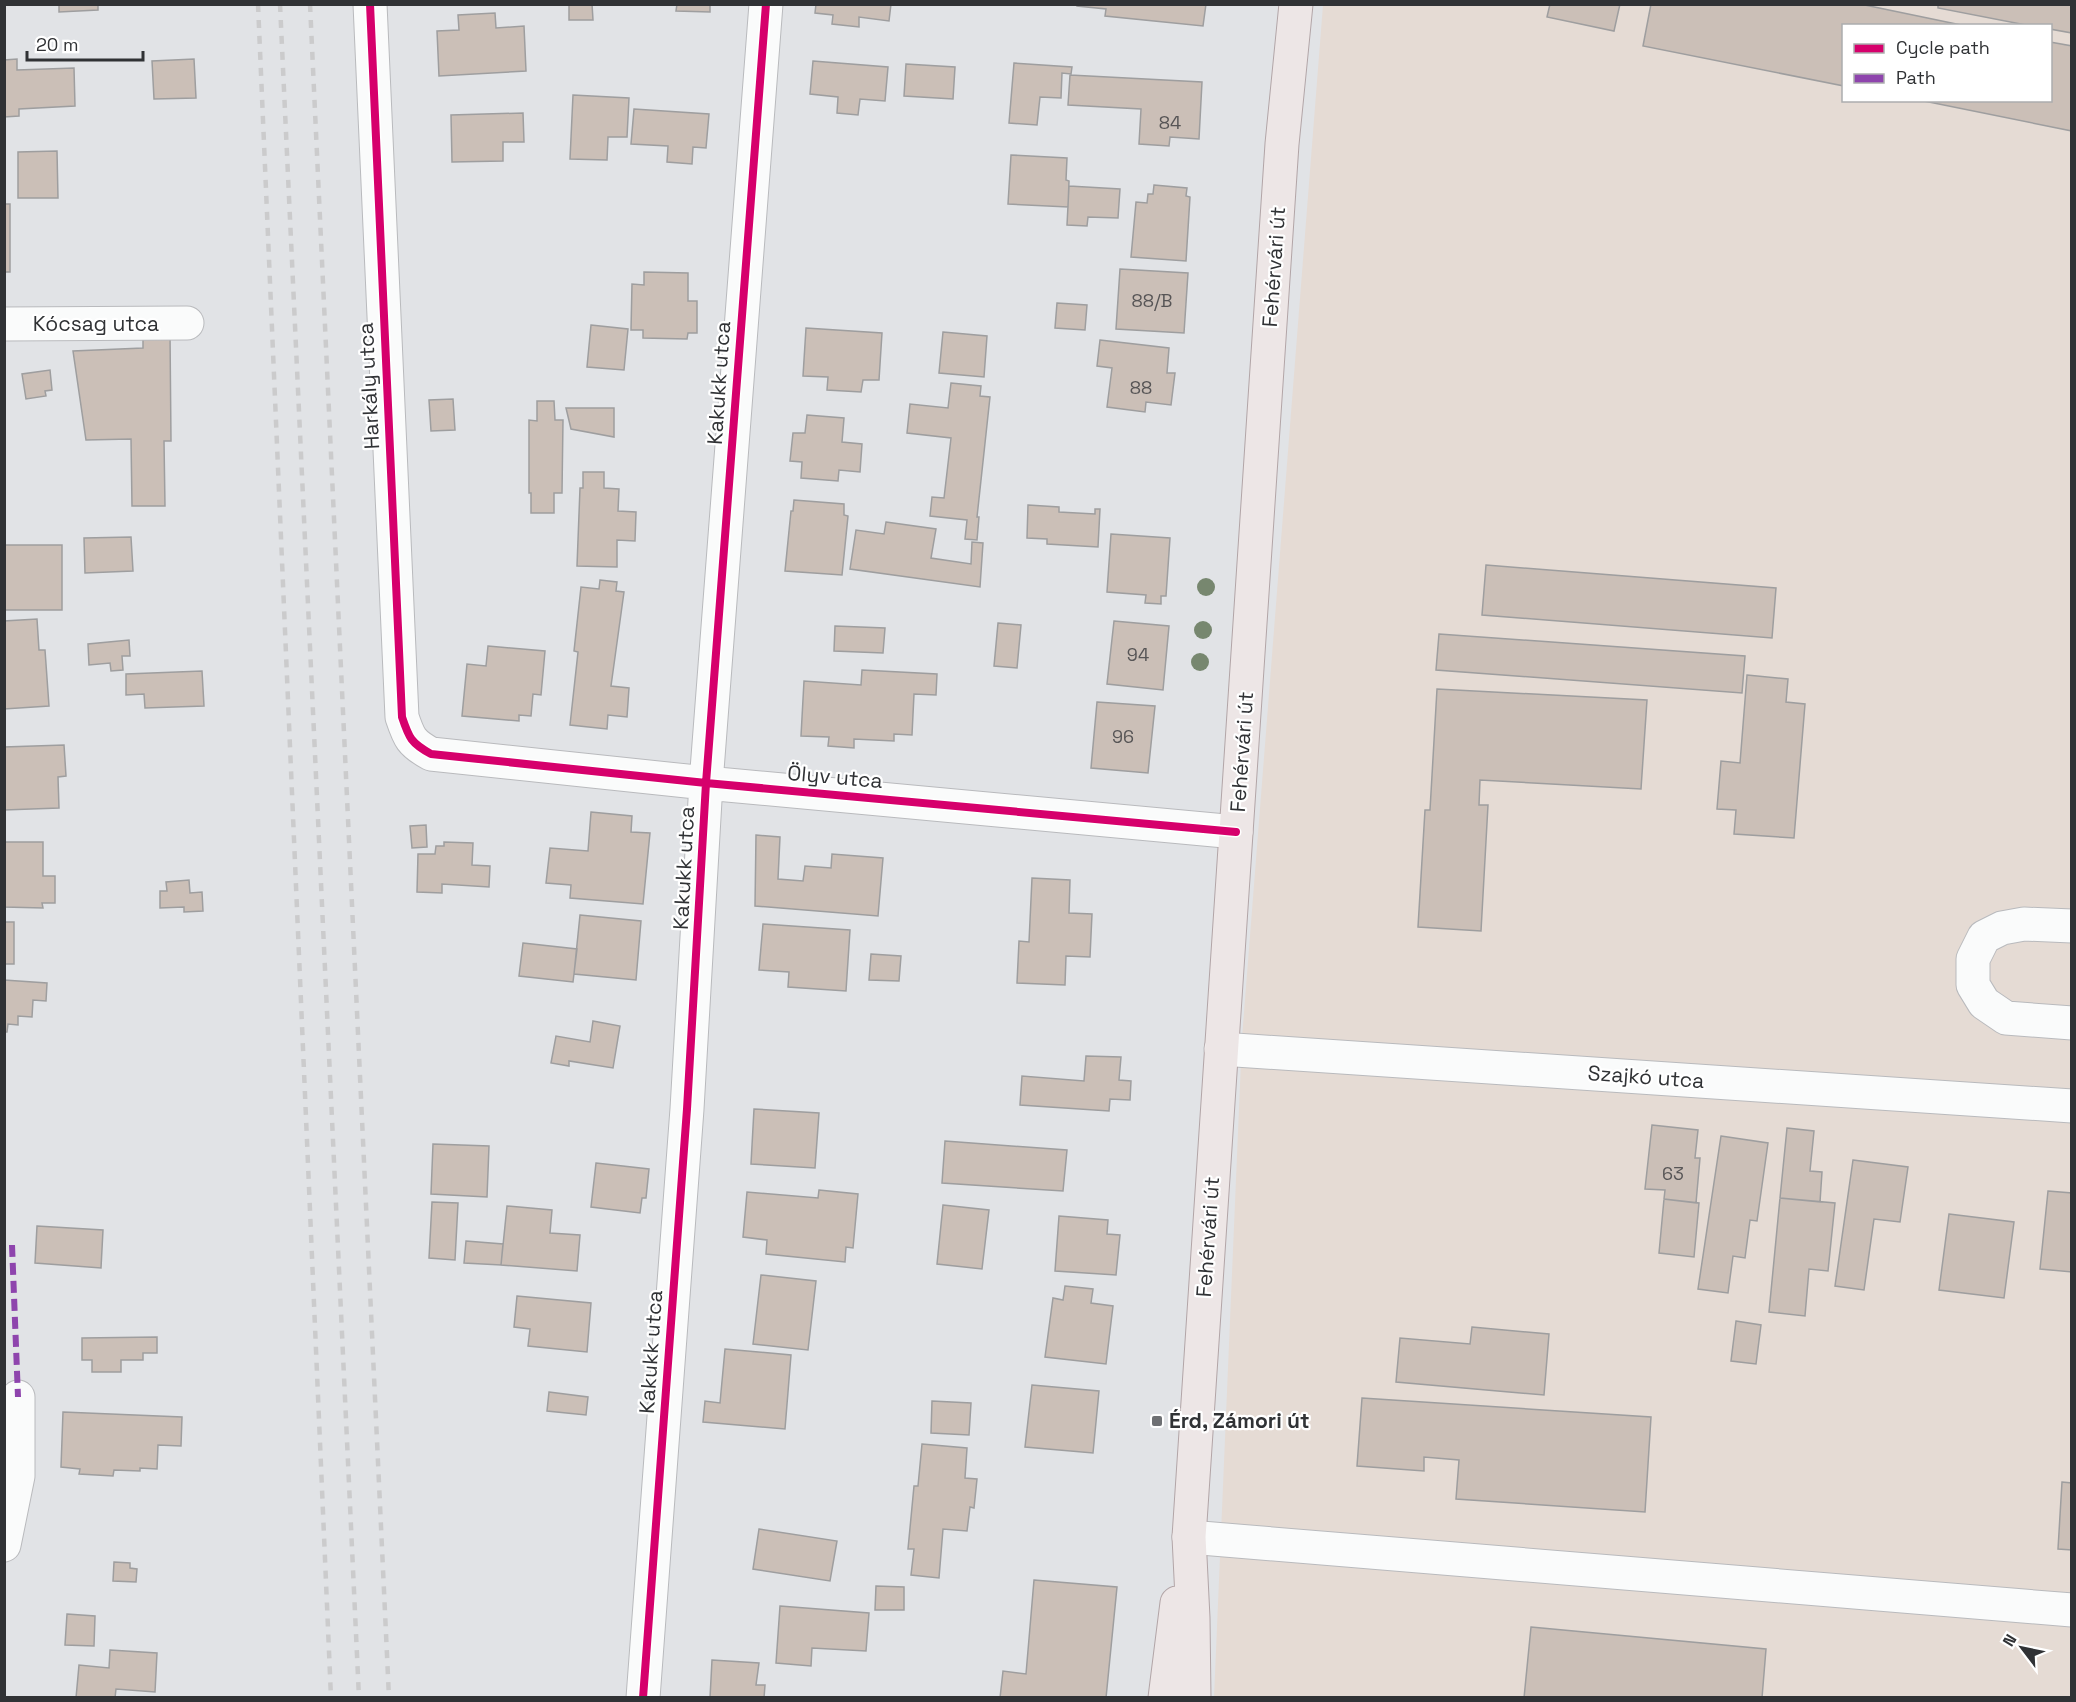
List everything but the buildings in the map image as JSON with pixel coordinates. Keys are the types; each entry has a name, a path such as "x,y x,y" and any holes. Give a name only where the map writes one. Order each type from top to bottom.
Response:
{"main road":[{"name":"Fehérvári út","path":"1194,1698 1189,1537 1282,144 1296,4"},
{"name":"Fehérvári út","path":"1165,1698 1174,1617 1189,1537"}],"street":[{"name":"Harkály utca","path":"370,4 402,717 409,738 418,747 431,754"},
{"name":"Kakukk utca","path":"643,1698 687,1109 706,783 766,4"},
{"name":"Kócsag utca","path":"4,324 187,323"},
{"name":"Ölyv utca","path":"431,754 706,783 1236,832"},
{"path":"2072,926 2024,924 2002,928 1984,937 1974,959 1973,985 1984,1003 2007,1018 2072,1023"},
{"name":"Szajkó utca","path":"1221,1049 2072,1106"},
{"path":"4,1545 18,1476 18,1397"},
{"path":"1189,1537 2072,1610"}],"shaded area":[{"path":"1323,5 2071,5 2071,1697 1214,1698 1242,1038"}],"railway":[{"path":"258,4 331,1698"},
{"path":"280,4 359,1698"},
{"path":"310,4 389,1698"}],"marked path":[{"path":"12,1245 18,1397"}],"cycle path":[{"path":"370,4 402,717 409,735 419,747 431,754 706,783 1236,832"},
{"path":"643,1698 687,1109 706,783 766,4"}],"place":[{"name":"Érd, Zámori út","path":"1157,1421"}]}
